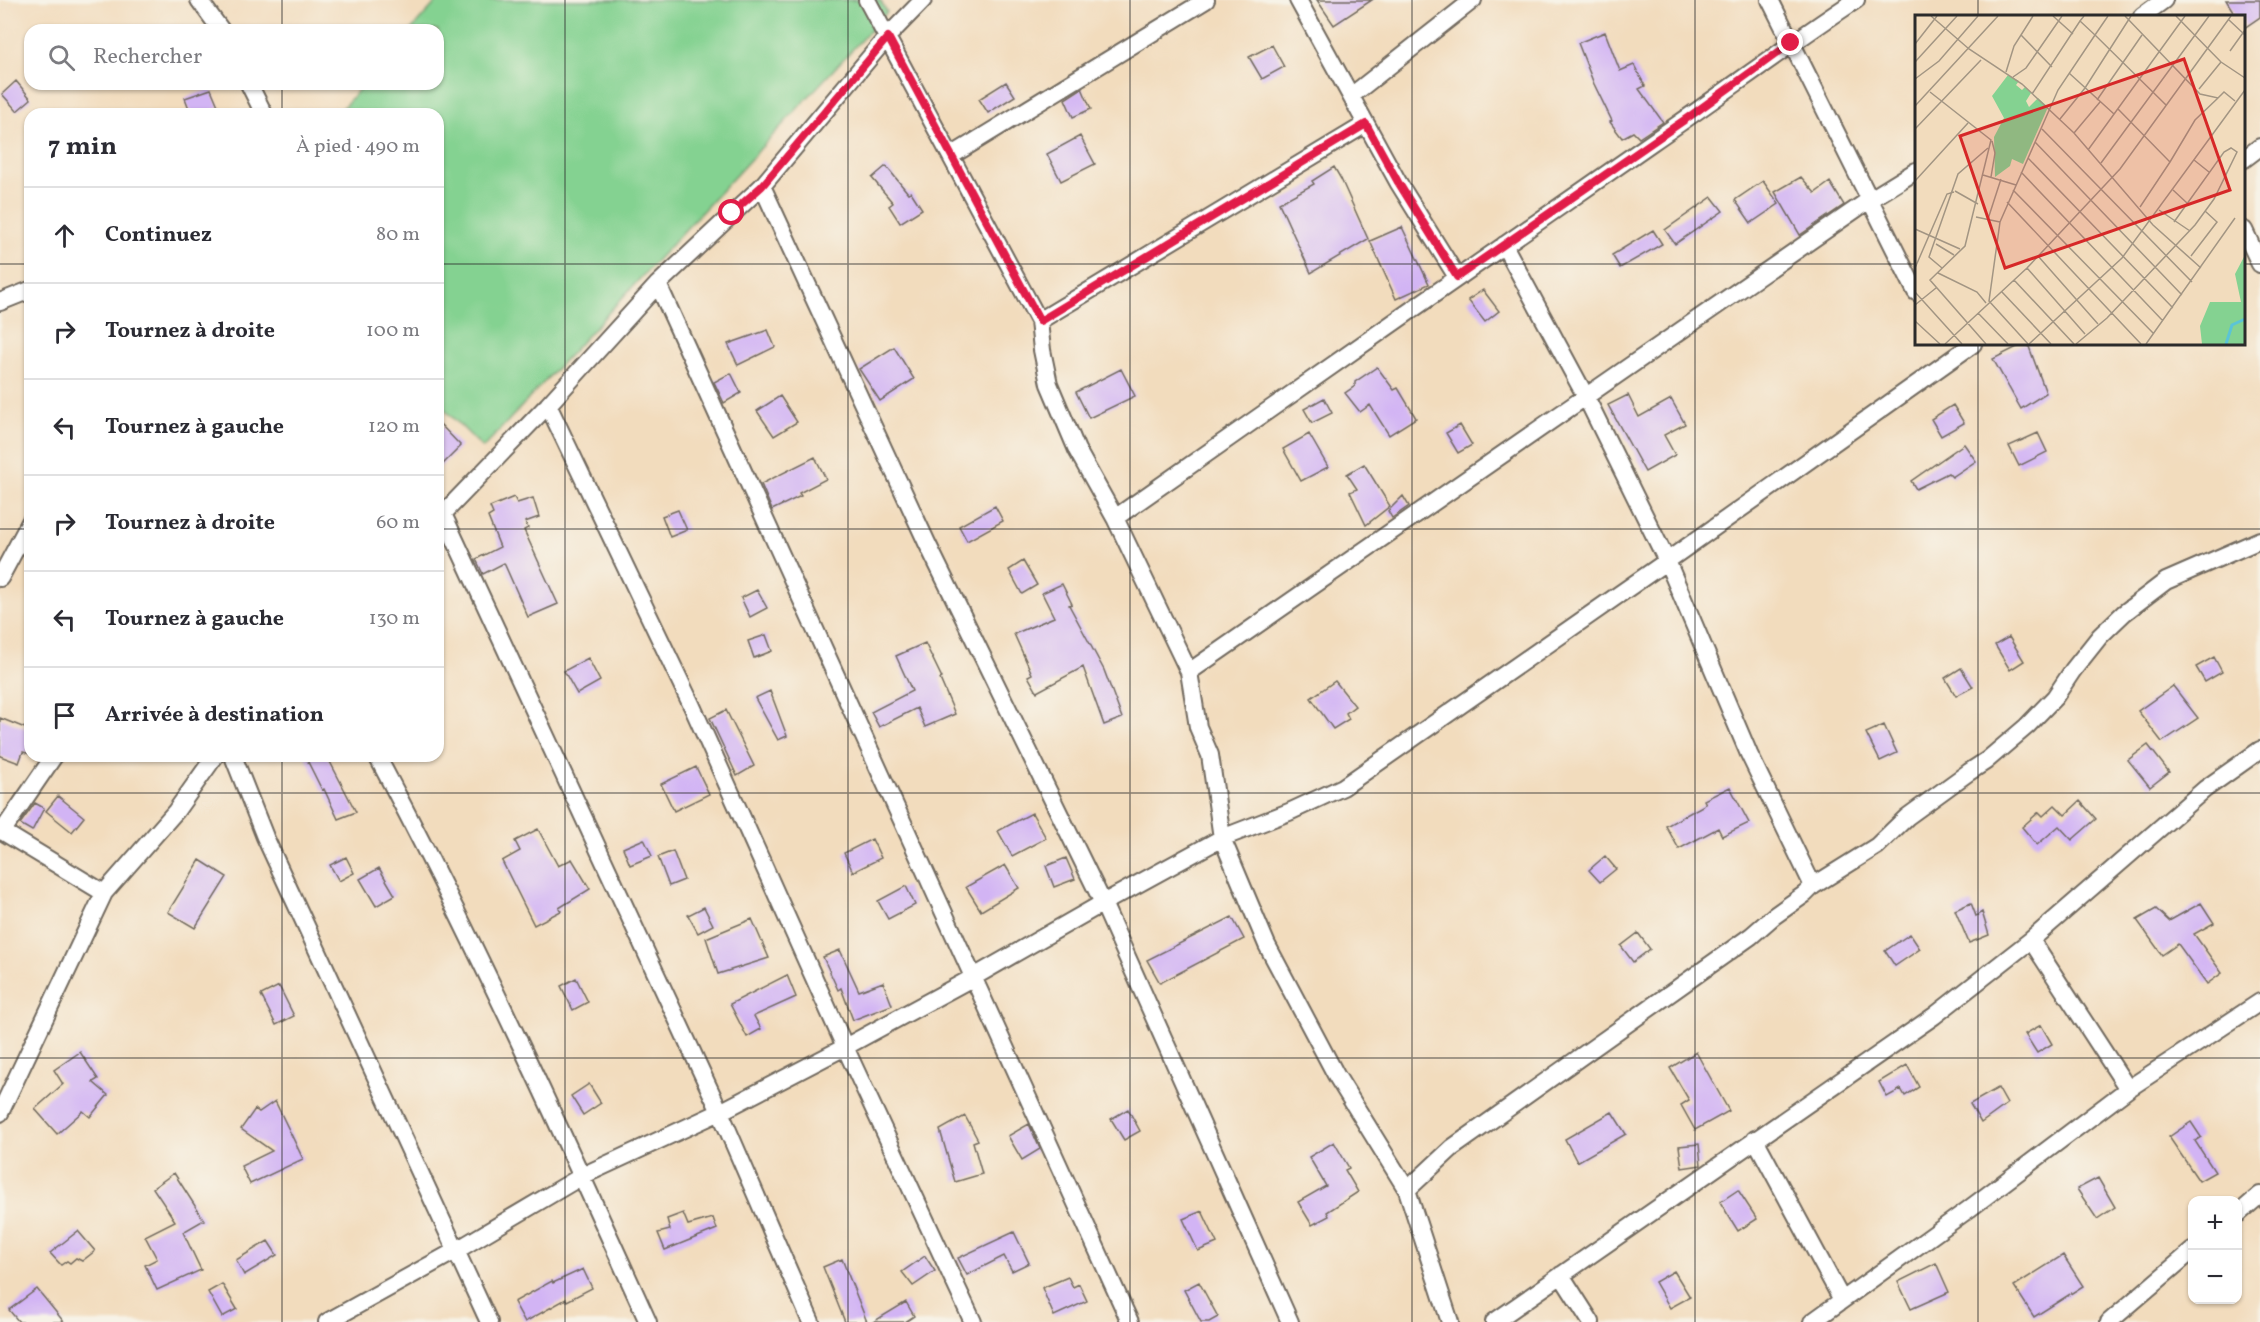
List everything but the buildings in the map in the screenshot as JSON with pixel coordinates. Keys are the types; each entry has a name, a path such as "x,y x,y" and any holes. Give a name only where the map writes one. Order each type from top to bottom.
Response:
{"street":[{"path":"199,0 217,24"},
{"path":"867,0 1040,321 1042,350 1049,384 1077,450 1115,518 1189,672 1198,727 1210,755 1222,838 1267,945 1330,1065 1407,1190 1450,1322"},
{"path":"444,513 548,405 658,284 762,186 888,37 923,0"},
{"path":"951,156 1206,0"},
{"path":"1298,0 1398,182 1457,277"},
{"path":"1351,96 1473,0"},
{"path":"1770,0 1915,288"},
{"path":"1115,518 1791,43 1856,0"},
{"path":"2146,11 2164,0"},
{"path":"252,90 261,108"},
{"path":"1040,321 1366,124"},
{"path":"2245,158 2260,147"},
{"path":"1189,672 1869,200 1915,172"},
{"path":"762,186 927,543 1103,903 1290,1322"},
{"path":"2245,232 2260,264"},
{"path":"1504,245 1586,398 1667,561 1749,754 1813,886"},
{"path":"658,284 1130,1322"},
{"path":"0,302 24,292"},
{"path":"331,1321 582,1176 720,1112 845,1047 1222,838 1289,812 1343,787 1667,561 1947,351 1969,345"},
{"path":"548,405 692,706 845,1047 973,1322"},
{"path":"444,526 720,1112 811,1322"},
{"path":"0,578 24,533"},
{"path":"1407,1190 1452,1148 1751,936 1813,886 1877,846 1906,817 1986,761 2055,698 2073,670 2100,636 2124,613 2166,581 2260,540"},
{"path":"1494,1322 1934,1016 2031,940 2205,789 2260,750"},
{"path":"50,762 1,831 104,893"},
{"path":"0,1113 104,893 176,811 211,762"},
{"path":"235,762 265,837 489,1322"},
{"path":"380,762 415,828 582,1176 648,1322"},
{"path":"2031,940 2128,1089"},
{"path":"1812,1322 1969,1209 2128,1089 2260,1002"},
{"path":"1755,1140 1842,1300"},
{"path":"2242,1211 2260,1195"},
{"path":"2109,1322 2188,1255"},
{"path":"1561,1275 1591,1322"}],"green space":[{"path":"438,0 880,0 887,12 483,448 444,409 444,108 342,108 359,90 444,90 444,24 416,24"}],"route":[{"path":"732,213 762,186 888,37 1040,321 1366,124 1398,182 1457,277 1693,114 1791,43"}]}
